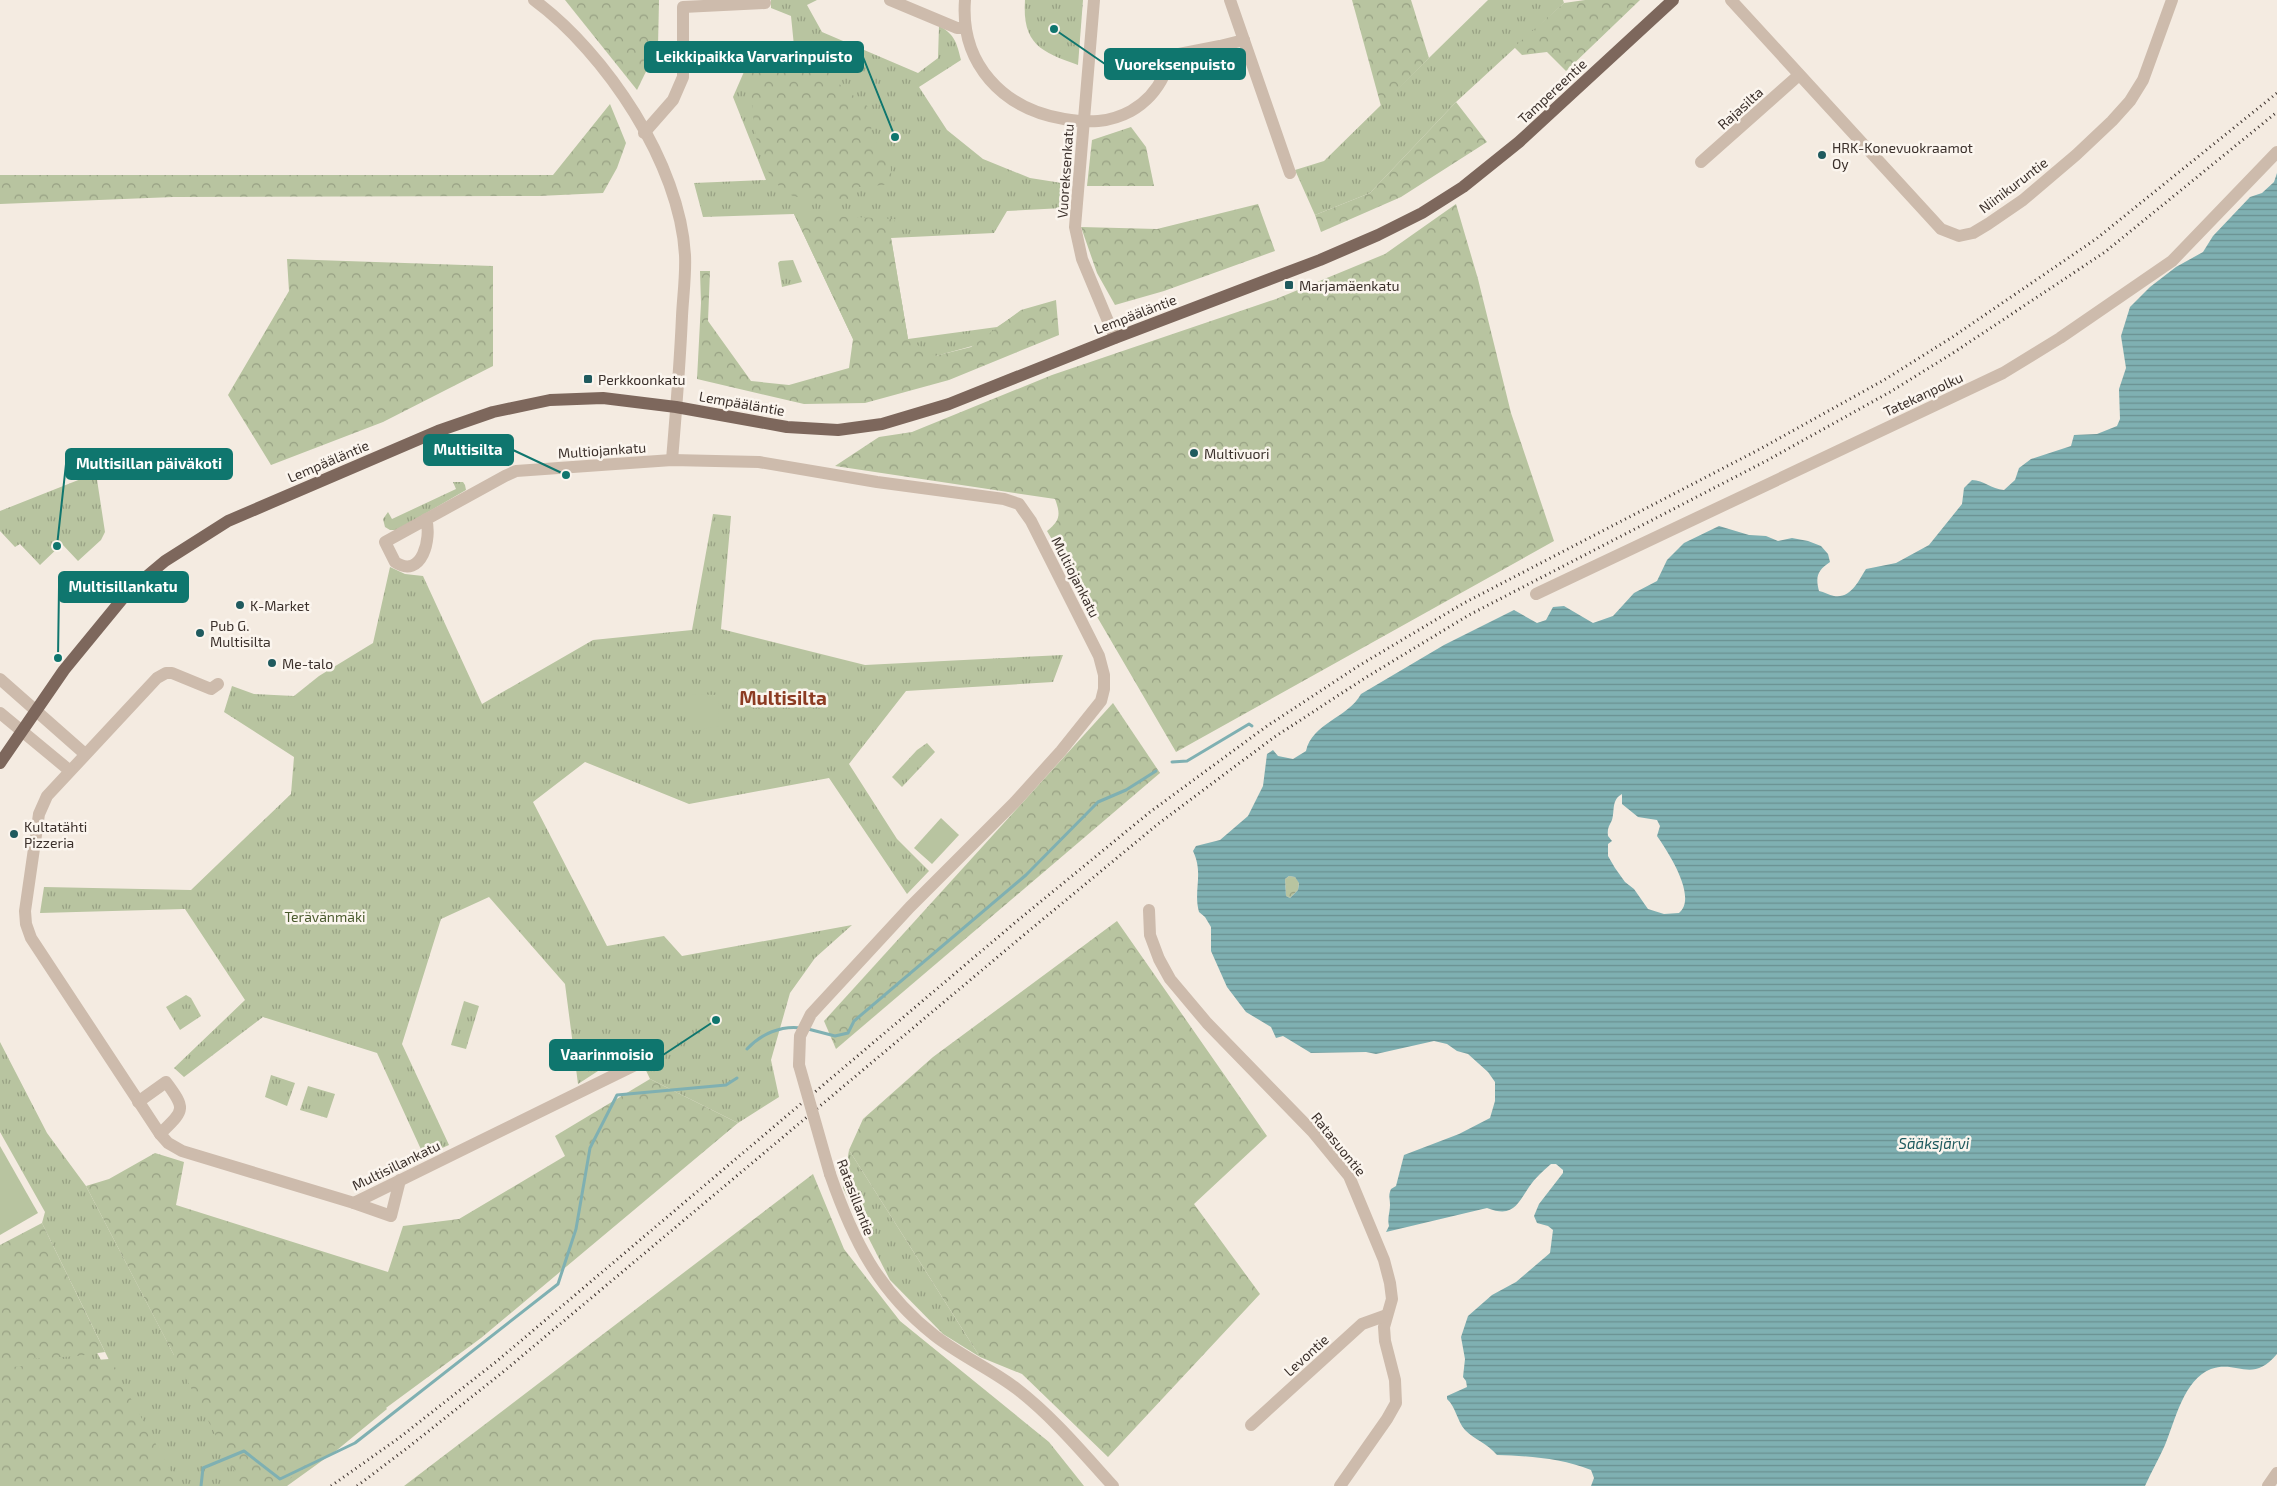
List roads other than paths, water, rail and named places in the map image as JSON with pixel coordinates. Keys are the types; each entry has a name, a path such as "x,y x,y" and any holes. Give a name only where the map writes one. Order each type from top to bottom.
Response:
{"main road":[{"name":"Tampereentie","path":"1446,199 1519,142 1673,0"},
{"name":"Lempääläntie","path":"0,763 64,670 128,592 165,561 228,521 438,430 507,408 569,398 603,398 676,407 787,427 838,430 860,428 910,417 949,404 1378,236 1446,199"}],"street":[{"path":"534,0 560,22 597,59 612,78 665,173 676,207 684,248 672,460"},
{"path":"890,0 957,28 965,28"},
{"path":"965,0 965,28 971,48 979,66 992,82 1011,100 1049,117 1083,122 1098,122 1118,117 1140,104 1156,88 1174,55 1244,40"},
{"name":"Vuoreksenkatu","path":"1094,0 1076,211 1076,236 1088,275 1115,338"},
{"path":"1230,0 1290,173"},
{"name":"Niinikuruntie","path":"1731,0 1941,229 1959,236 1973,232 2023,200 2076,155 2130,101 2147,71 2172,0"},
{"path":"644,133 673,100 683,77 682,7 766,3"},
{"name":"Rajasilta","path":"1701,162 1798,75"},
{"name":"Tatekanpolku","path":"1536,594 2003,373 2060,338 2172,261 2277,152"},
{"name":"Multiojankatu","path":"426,519 516,471 672,460 759,462 877,482 990,497 1019,504 1031,521 1099,656 1104,675 1102,701 1062,751 1015,802 887,932"},
{"name":"Multisillankatu","path":"218,684 211,689 172,673 166,673 157,678 69,770 47,796 39,814 25,911 26,924 31,938 138,1102 168,1143 182,1151 354,1203 639,1063"},
{"path":"0,679 85,754"},
{"path":"0,712 69,770"},
{"name":"Ratasuontie","path":"1149,910 1150,935 1158,958 1170,979 1207,1023 1312,1131 1349,1176 1384,1260 1392,1299 1387,1315 1385,1341 1394,1380 1396,1403 1340,1486"},
{"name":"Ratasillantie","path":"887,932 811,1014 800,1036 799,1065 830,1174 853,1234 887,1288 935,1336 1016,1388 1053,1420 1113,1486"},
{"path":"138,1102 166,1082 179,1099 182,1107 179,1115 160,1134"},
{"path":"354,1203 391,1216 400,1180"},
{"name":"Levontie","path":"1251,1425 1362,1324 1387,1315"},
{"path":"2268,1486 2277,1473"}],"water":[{"name":"Sääksjärvi","path":"2277,173 2277,1354 2260,1368 2252,1370 2229,1367 2211,1369 2194,1382 2187,1391 2165,1445 2145,1486 1591,1486 1594,1478 1591,1470 1580,1466 1544,1458 1497,1455 1465,1430 1447,1396 1467,1387 1463,1377 1465,1359 1461,1337 1468,1316 1492,1295 1516,1282 1550,1253 1553,1230 1548,1226 1537,1223 1534,1216 1539,1204 1563,1173 1563,1170 1556,1164 1551,1164 1534,1181 1517,1204 1509,1210 1496,1211 1487,1208 1386,1232 1389,1226 1390,1193 1391,1189 1396,1186 1404,1155 1459,1134 1490,1118 1495,1101 1495,1082 1488,1072 1468,1054 1457,1051 1447,1044 1434,1041 1376,1054 1366,1052 1311,1053 1283,1036 1276,1038 1271,1027 1246,1012 1227,987 1211,951 1211,927 1205,917 1199,912 1197,904 1198,867 1193,851 1196,846 1220,840 1248,816 1263,786 1267,754 1273,750 1278,756 1293,759 1306,751 1315,734 1348,709 1361,694 1444,645 1514,610 1537,623 1546,620 1553,607 1564,606 1593,623 1613,616 1634,593 1657,581 1667,560 1684,543 1719,526 1749,535 1766,536 1778,541 1792,538 1821,546 1828,554 1830,562 1820,571 1817,581 1819,591 1834,596 1845,595 1850,592 1866,569 1896,563 1929,545 1962,504 1964,488 1972,480 2004,490 2015,480 2019,468 2031,459 2071,446 2074,435 2097,434 2117,426 2120,419 2119,389 2126,368 2121,336 2130,307 2150,287 2176,267 2203,252 2213,236 2250,197 2262,193 2274,182","holes":["1622,794 1622,804 1638,817 1657,820 1660,826 1657,836 1674,863 1683,886 1684,906 1679,913 1664,914 1648,909 1634,889 1625,882 1608,856 1608,844 1612,841 1608,836 1608,829 1612,820 1616,799","1289,876 1295,877 1299,883 1298,890 1290,898 1286,896 1285,879"]}],"waterway":[{"path":"1172,762 1187,761 1249,724 1252,726"},
{"path":"808,1029 835,1036 848,1033 854,1021 1026,875 1098,802 1126,790 1156,771"},
{"path":"747,1049 765,1035 779,1029 802,1028"},
{"path":"201,1486 203,1468 244,1451 280,1479 355,1443 558,1284 576,1229 590,1148 617,1095 726,1085 737,1078"}],"railway":[{"path":"331,1486 399,1438 497,1361 1017,921 1150,812 1267,726 1360,665 1464,603 1760,449 1884,380 1951,338 2096,239 2277,93"},
{"path":"357,1486 503,1372 1158,824 1273,738 1365,678 1469,615 1766,461 1890,392 1953,353 2105,252 2277,112"}],"place":[{"name":"Vuoreksenpuisto","path":"1054,29"},
{"name":"Leikkipaikka Varvarinpuisto","path":"895,137"},
{"name":"HRK-Konevuokraamot Oy","path":"1822,155"},
{"name":"Marjamäenkatu","path":"1289,285"},
{"name":"Perkkoonkatu","path":"588,379"},
{"name":"Multivuori","path":"1194,453"},
{"name":"Multisilta","path":"566,475"},
{"name":"Multisillan päiväkoti","path":"57,546"},
{"name":"K-Market","path":"240,605"},
{"name":"Pub G. Multisilta","path":"200,633"},
{"name":"Multisillankatu","path":"58,658"},
{"name":"Me-talo","path":"272,663"},
{"name":"Kultatähti Pizzeria","path":"14,834"},
{"name":"Vaarinmoisio","path":"716,1020"}],"district":[{"name":"Multisilta","path":"783,697"}],"park label":[{"name":"Terävänmäki","path":"325,916"}]}
